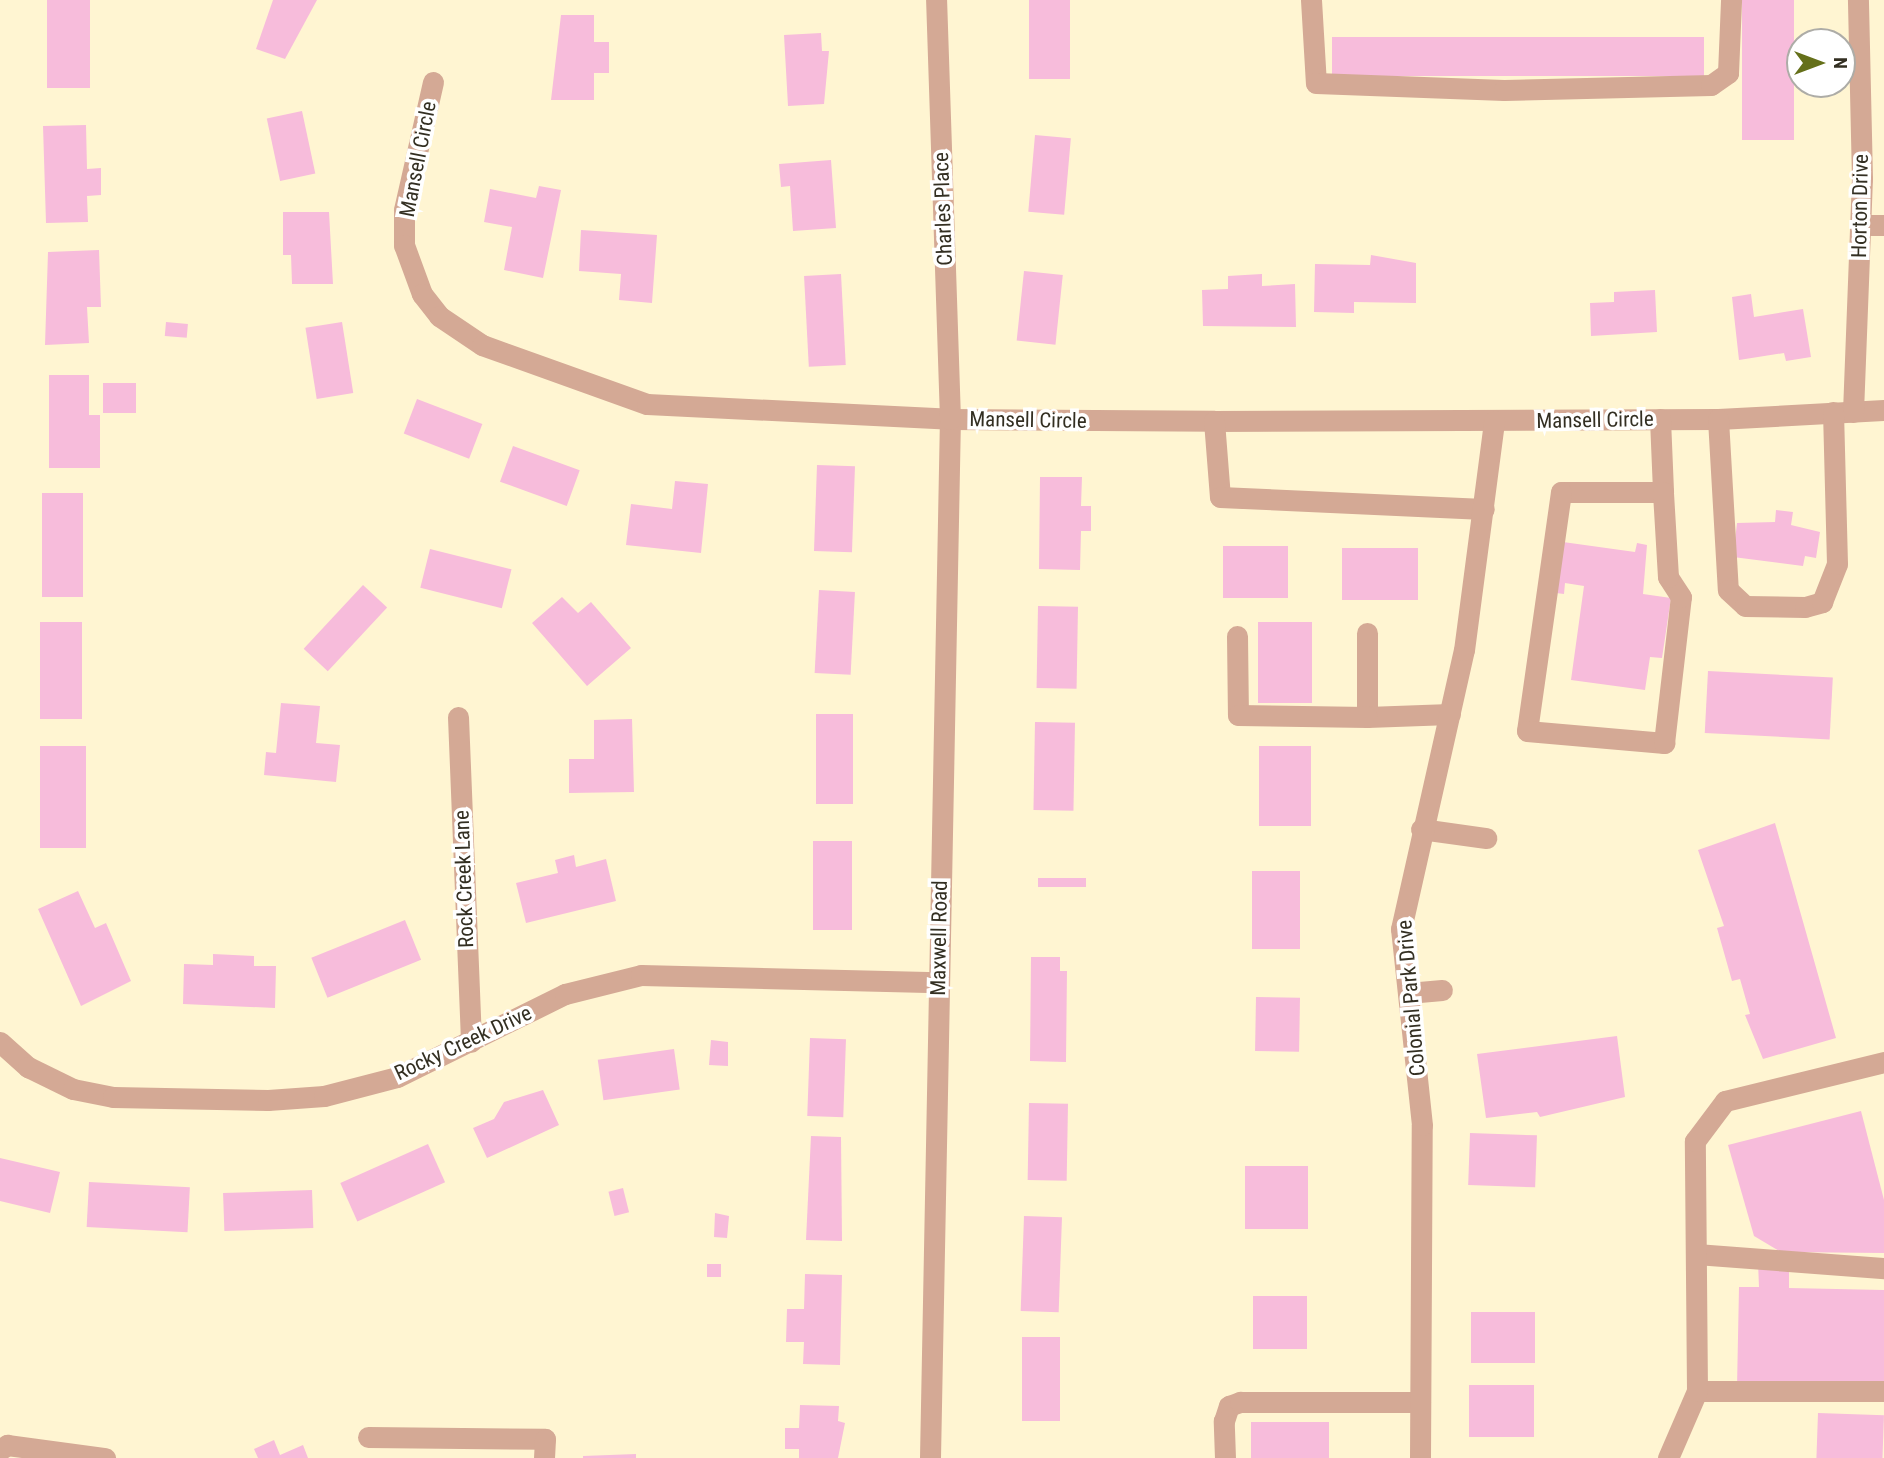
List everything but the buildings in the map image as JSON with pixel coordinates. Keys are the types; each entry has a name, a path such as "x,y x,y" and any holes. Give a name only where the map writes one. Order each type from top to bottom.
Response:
{"street":[{"name":"Charles Place","path":"936,0 950,419"},
{"path":"1311,0 1315,83 1490,90 1711,85 1728,73 1731,0"},
{"name":"Horton Drive","path":"1718,419 1728,590 1745,606 1805,607 1822,602 1837,564 1843,412 1861,225 1858,0"},
{"name":"Mansell Circle","path":"433,82 404,210 404,245 422,294 458,332 647,404 950,419 1214,421 1718,419 1884,411"},
{"path":"1861,225 1884,225"},
{"name":"Maxwell Road","path":"930,1458 950,419"},
{"path":"1660,419 1668,577 1681,597 1664,743 1527,731 1561,492 1662,492"},
{"path":"1214,421 1220,497 1485,509"},
{"name":"Colonial Park Drive","path":"1420,1458 1422,1125 1401,929 1421,829 1450,714 1485,509 1494,421"},
{"path":"1367,633 1367,718"},
{"path":"1237,636 1238,715 1367,718 1450,714"},
{"name":"Rock Creek Lane","path":"458,717 471,1042"},
{"path":"1421,829 1486,838"},
{"name":"Rocky Creek Drive","path":"0,1042 28,1067 73,1089 113,1097 268,1100 324,1096 397,1077 565,994 641,975 939,982"},
{"path":"1408,993 1442,990"},
{"path":"1668,1458 1697,1391 1695,1141 1725,1101 1884,1062"},
{"path":"1696,1254 1884,1268"},
{"path":"1697,1391 1884,1391"},
{"path":"1225,1458 1224,1421 1228,1406 1240,1402 1420,1402"},
{"path":"368,1437 545,1439 544,1458"},
{"path":"0,1450 7,1445 105,1458"}]}
